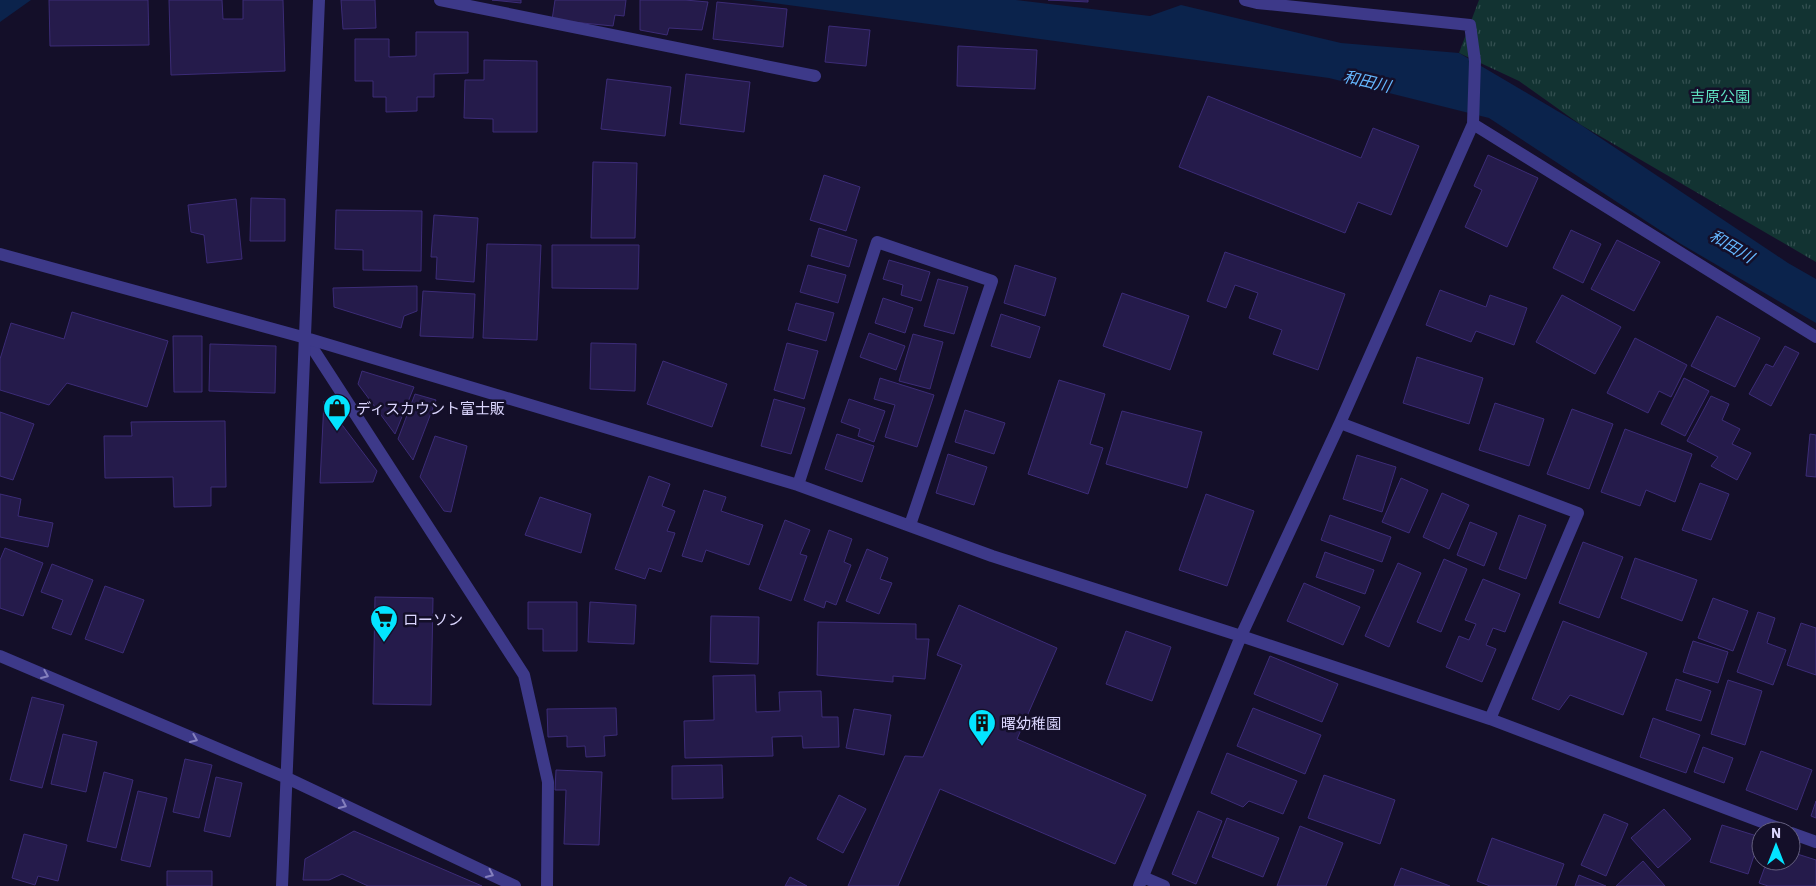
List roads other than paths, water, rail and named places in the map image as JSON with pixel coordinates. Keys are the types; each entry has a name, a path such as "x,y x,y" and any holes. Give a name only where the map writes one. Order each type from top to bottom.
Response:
{"street":[{"path":"282,886 319,0"},
{"path":"440,0 815,76"},
{"path":"1164,886 1141,882 1242,636 1340,423 1473,124 1475,61 1470,25 1253,1"},
{"path":"1473,124 1816,337"},
{"path":"798,485 877,242 992,281 910,525"},
{"path":"0,254 306,338 798,485 992,556 1242,636 1490,720 1759,821"},
{"path":"306,338 524,675 548,782 547,886"},
{"path":"1340,423 1578,513 1490,720"},
{"path":"0,656 287,778 515,886"},
{"path":"1801,837 1816,842"}],"water":[{"path":"0,0 31,0 0,22"},
{"name":"和田川","path":"751,0 1016,0 1150,16 1181,5 1341,43 1459,53 1581,125 1788,263 1816,279 1816,323 1681,244 1489,118 1329,78"}],"place":[{"name":"ディスカウント富士販","path":"337,432"},
{"name":"ローソン","path":"384,643"},
{"name":"曙幼稚園","path":"982,747"}],"park label":[{"name":"吉原公園","path":"1720,96"}]}
